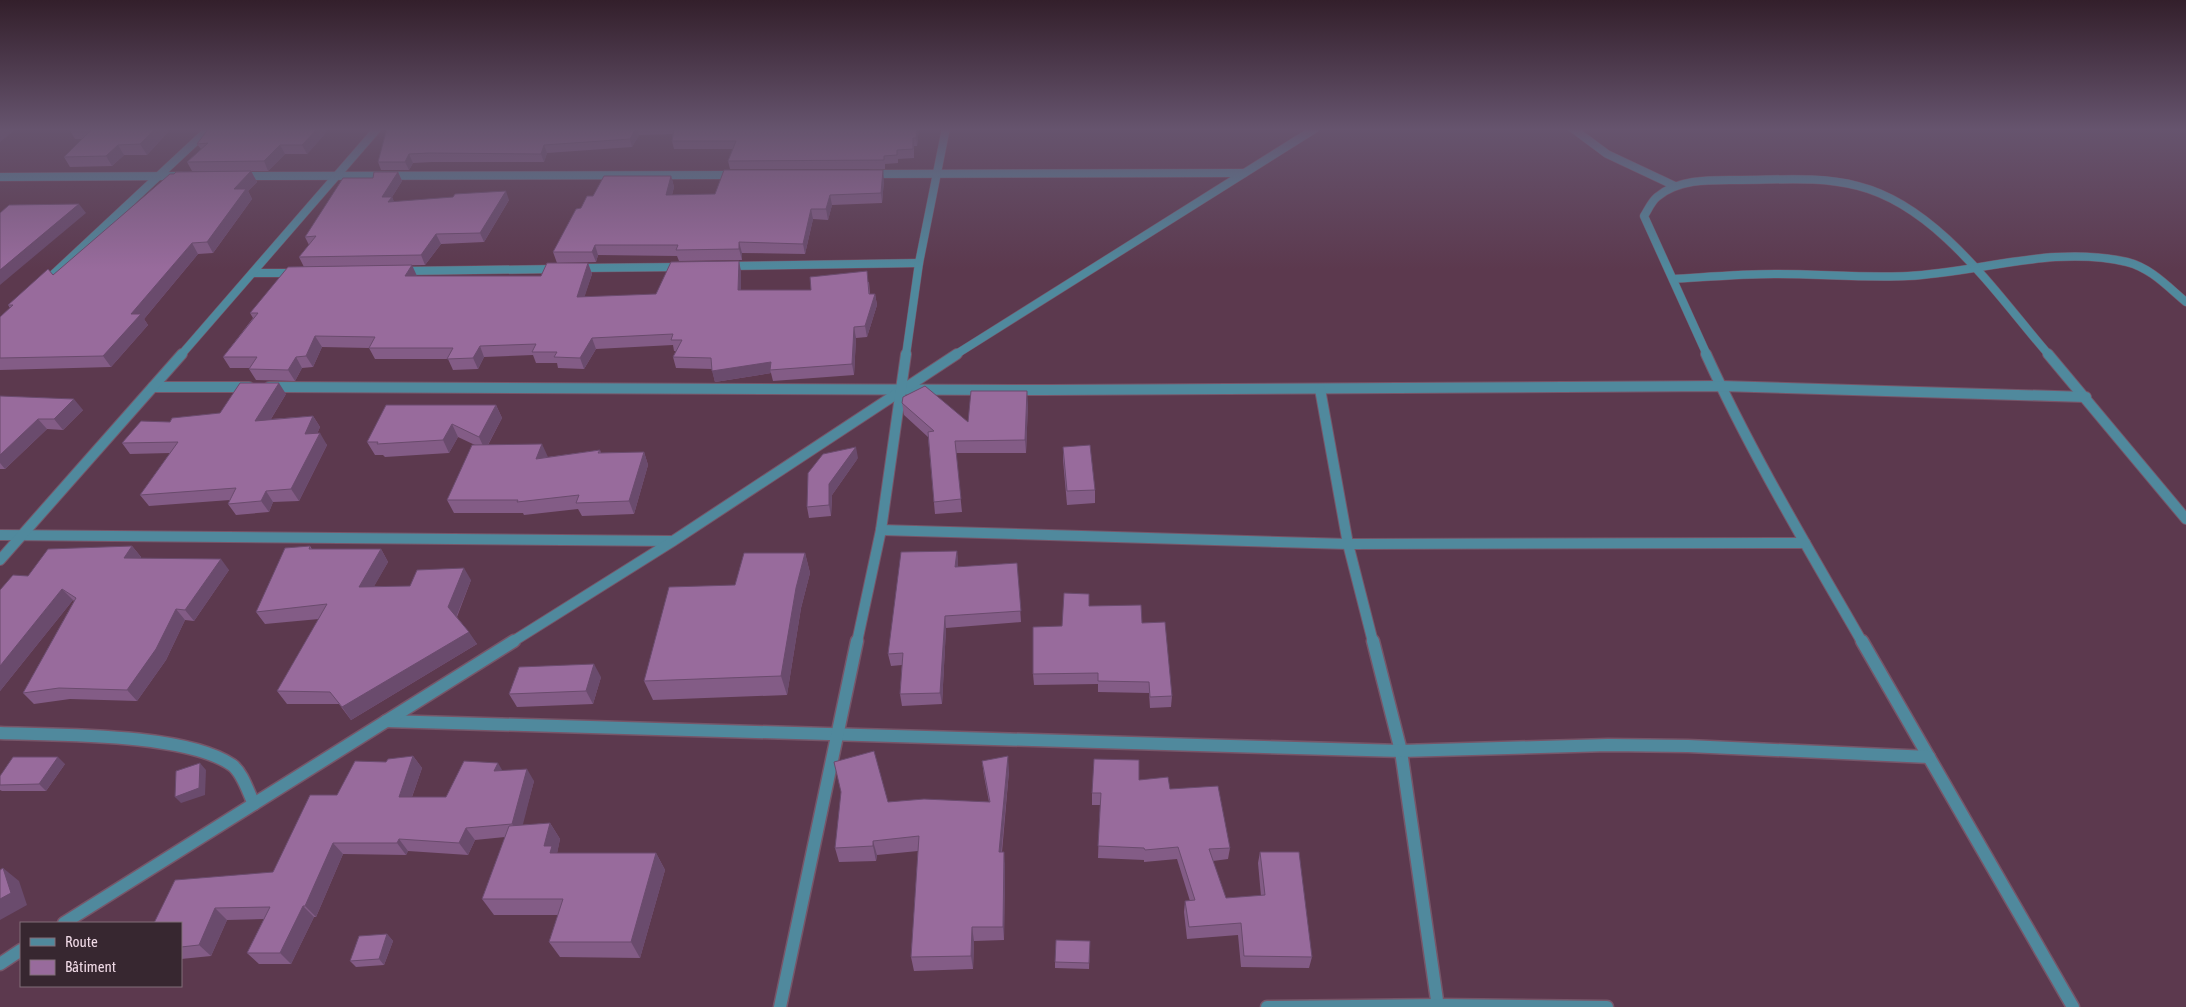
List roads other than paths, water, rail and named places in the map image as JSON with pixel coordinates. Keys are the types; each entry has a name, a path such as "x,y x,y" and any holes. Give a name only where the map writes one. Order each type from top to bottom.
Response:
{"street":[{"path":"227,176 337,175"},
{"path":"0,560 337,175"},
{"path":"780,1007 881,530 900,389 920,263 937,175"},
{"path":"66,922 673,541 900,389 1242,175"},
{"path":"1651,175 1675,186"},
{"path":"36,291 157,176"},
{"path":"0,177 187,176"},
{"path":"2073,1007 1805,543 1721,386 1644,216 1656,198 1675,186 1717,180 1835,182 1871,190 1909,207 1940,233 1972,267 2086,397 2186,519"},
{"path":"1673,279 1751,274 1896,276 1932,274 1972,267 2064,256 2097,256 2129,262 2151,273 2186,302"},
{"path":"722,266 920,263"},
{"path":"573,268 692,266"},
{"path":"398,271 563,268"},
{"path":"253,273 302,272"},
{"path":"153,387 1320,389 1721,386 2086,397"},
{"path":"1320,389 1348,544 1401,750 1438,1006"},
{"path":"881,530 1348,544 1805,543"},
{"path":"0,535 673,541"},
{"path":"386,721 1401,750 1643,746 1928,757"},
{"path":"0,733 165,743 217,755 234,766 254,804"},
{"path":"0,964 20,951"},
{"path":"1267,1007 1607,1007"}]}
